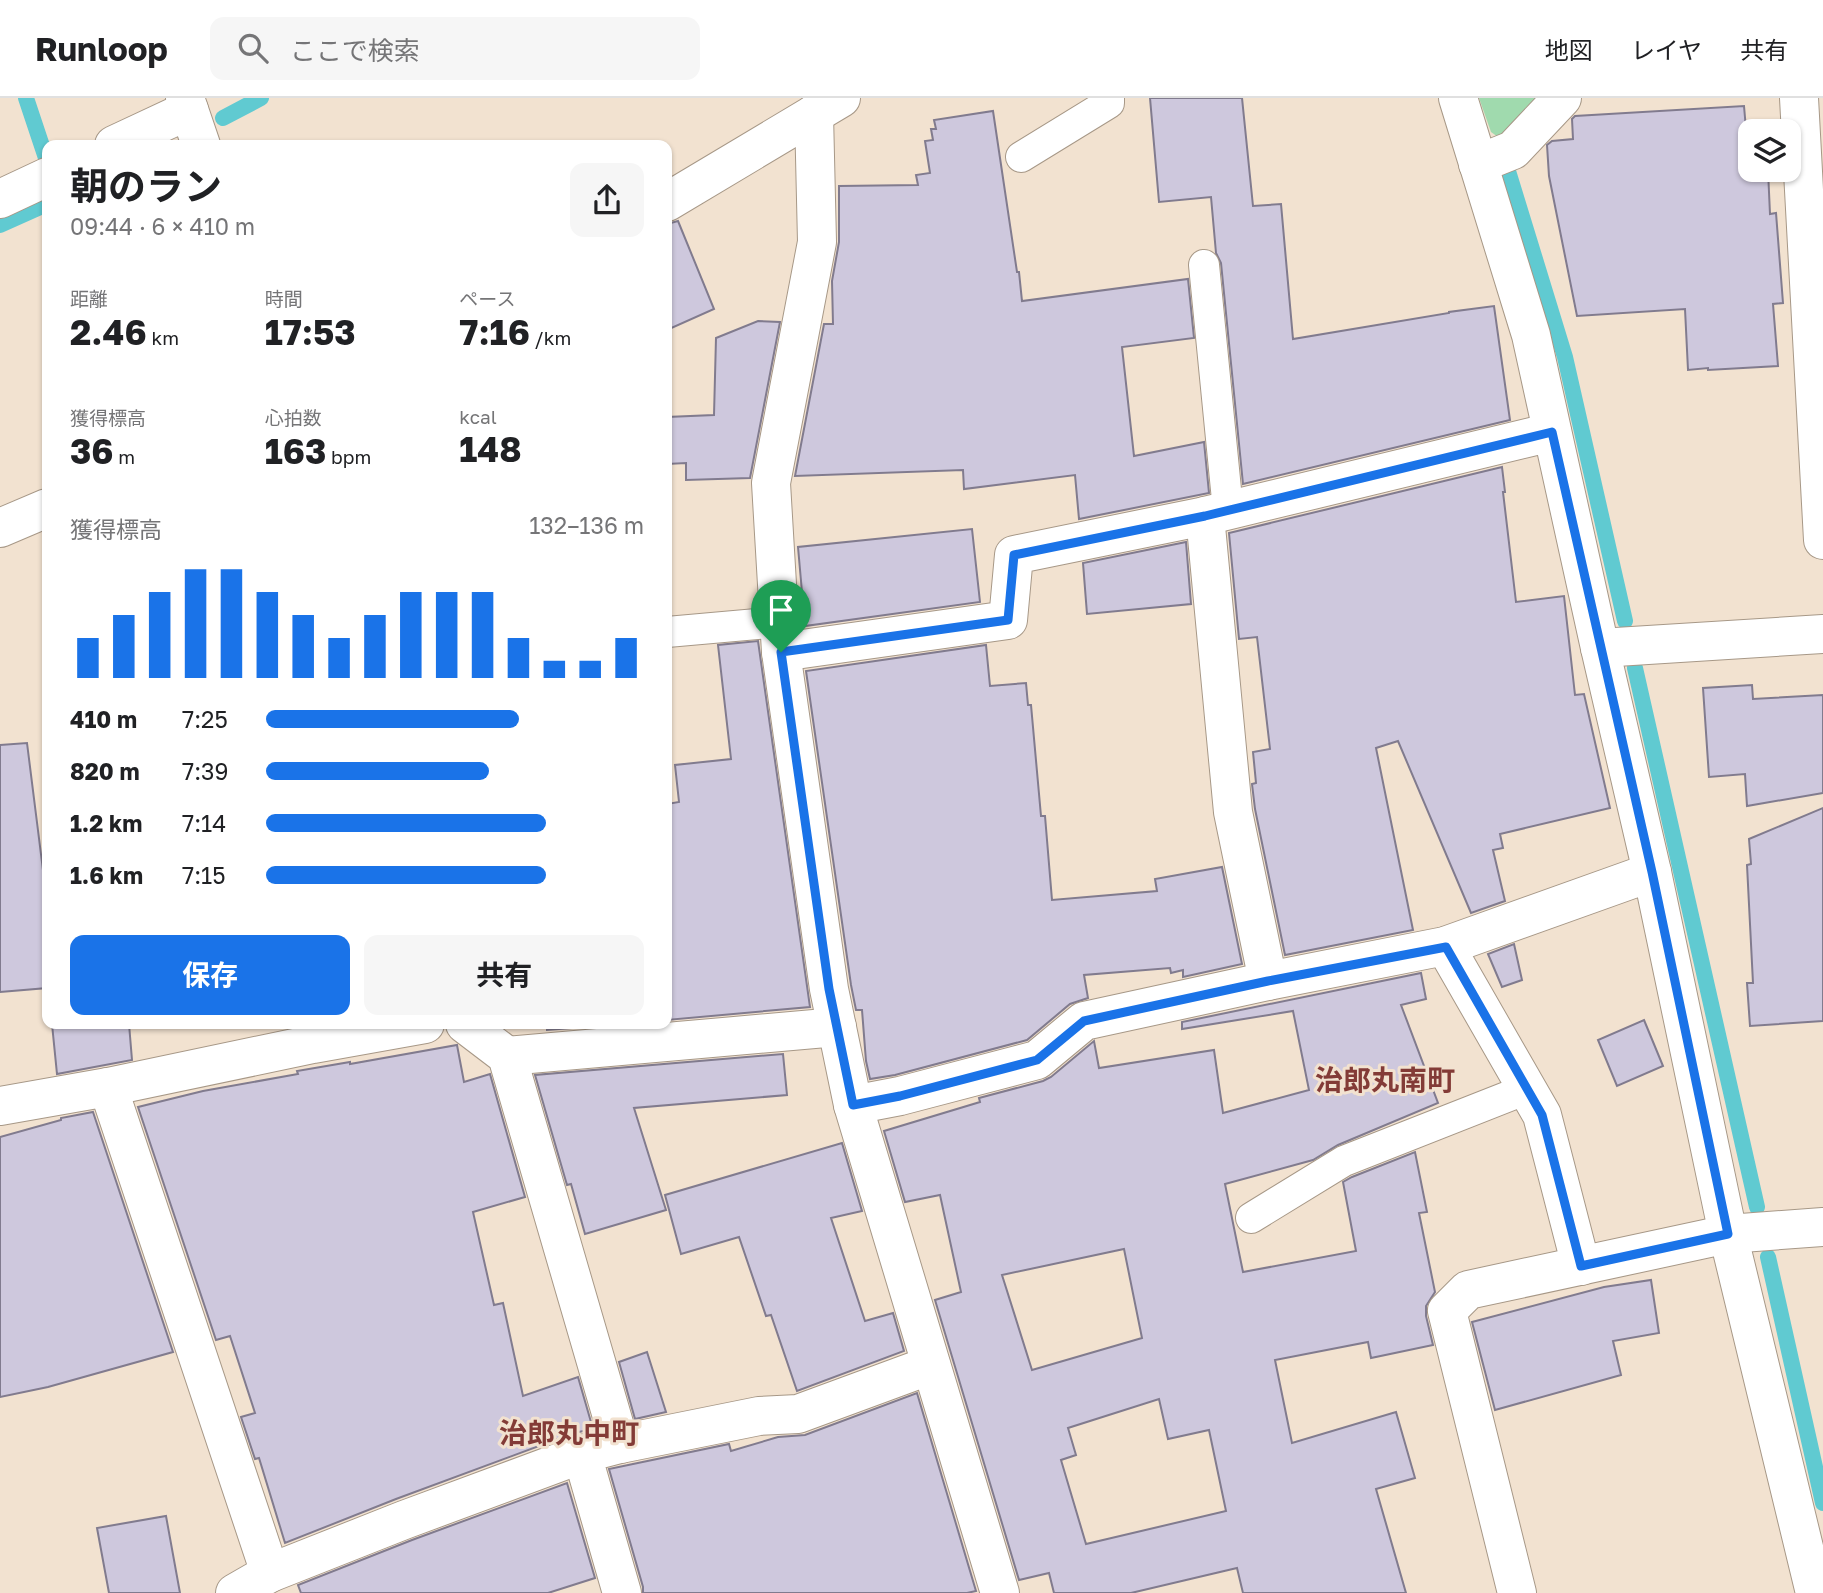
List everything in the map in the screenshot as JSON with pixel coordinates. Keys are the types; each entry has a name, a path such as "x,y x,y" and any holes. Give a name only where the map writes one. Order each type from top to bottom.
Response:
{"street":[{"path":"1458,98 1531,335 1652,872 1728,1234 1815,1593"},
{"path":"1478,164 1513,150 1562,98"},
{"path":"1799,98 1823,540"},
{"path":"672,199 833,102"},
{"path":"833,102 817,242 771,483 780,637 829,989 853,1105 1000,1593"},
{"path":"128,140 192,118"},
{"path":"0,199 42,179"},
{"path":"780,637 1008,620 1014,555 1217,513 1552,432"},
{"path":"0,528 42,510"},
{"path":"1217,513 1233,812 1268,981"},
{"path":"1600,648 1823,634"},
{"path":"853,1105 900,1096 1037,1060 1084,1021 1268,981 1446,947 1652,872"},
{"path":"1446,947 1542,1115 1581,1266"},
{"path":"508,1056 837,1027"},
{"path":"0,1106 108,1087 312,1034 368,1029"},
{"path":"472,1029 508,1056 620,1444"},
{"path":"108,1087 270,1573"},
{"path":"1517,1593 1447,1311 1468,1290 1728,1234 1823,1227"},
{"path":"235,1593 270,1573 582,1454 759,1416 798,1414 931,1365"},
{"path":"582,1454 622,1593"}],"lane":[{"path":"1021,157 1109,103 1109,98"},
{"path":"1204,265 1217,513"},
{"path":"672,632 780,637"},
{"path":"1251,1218 1344,1161 1527,1089"}],"green space":[{"path":"1479,98 1545,98 1498,137 1491,132"}],"building":[{"path":"1150,98 1242,98 1253,206 1281,204 1293,339 1494,306 1510,420 1243,484 1221,263 1216,253 1211,197 1159,202"},
{"path":"1744,106 1745,119 1738,119 1738,182 1769,182 1770,214 1776,213 1783,303 1773,304 1778,366 1688,370 1685,309 1577,316 1549,176 1547,145 1552,141 1573,139 1572,119 1575,116"},
{"path":"993,111 1022,301 1188,279 1194,338 1122,347 1134,456 1204,442 1209,493 1079,519 1075,475 964,489 963,470 795,476 824,324 833,324 832,281 839,242 839,186 918,185 916,175 930,173 925,141 933,140 931,129 936,129 934,120"},
{"path":"678,221 714,309 672,328 672,223"},
{"path":"758,321 780,322 750,478 686,480 686,463 672,464 672,417 714,415 716,338"},
{"path":"1502,467 1516,602 1564,596 1575,695 1584,694 1610,808 1500,834 1503,848 1493,850 1505,901 1471,913 1398,741 1376,748 1413,930 1285,955 1252,784 1256,783 1253,752 1270,749 1257,637 1239,639 1229,533"},
{"path":"972,529 980,602 805,626 798,547"},
{"path":"1186,542 1191,604 1087,614 1083,563"},
{"path":"758,641 810,1007 672,1020 672,803 679,802 675,765 731,759 718,645"},
{"path":"986,645 990,686 1026,683 1028,705 1031,705 1041,816 1045,816 1052,900 1157,891 1155,879 1222,867 1242,964 1183,977 1183,970 1171,973 1170,968 1084,975 1088,998 1070,1004 1027,1040 895,1075 870,1079 862,1010 856,1010 851,985 806,671"},
{"path":"1752,685 1753,699 1823,695 1823,793 1747,806 1745,774 1709,777 1703,688"},
{"path":"27,743 42,862 42,988 0,992 0,745"},
{"path":"1823,808 1823,1021 1750,1026 1747,983 1753,983 1747,865 1751,864 1749,839"},
{"path":"1514,944 1522,980 1502,987 1488,954"},
{"path":"1421,973 1426,999 1401,1005 1438,1103 1338,1145 1313,1160 1225,1184 1243,1272 1356,1251 1343,1182 1415,1152 1427,1212 1419,1213 1435,1292 1426,1306 1433,1345 1371,1358 1368,1342 1275,1360 1292,1443 1396,1412 1415,1478 1376,1489 1406,1593 1243,1593 1237,1568 1131,1593 1054,1593 1049,1573 1019,1580 935,1300 961,1292 940,1195 905,1202 884,1131 980,1102 979,1098 1043,1081 1094,1041 1099,1068 1214,1050 1223,1113 1309,1090 1293,1011 1182,1029 1182,1022","holes":["1124,1249 1142,1338 1032,1370 1002,1275","1159,1399 1168,1439 1209,1430 1226,1511 1086,1544 1061,1460 1076,1455 1068,1428"]},
{"path":"1644,1020 1663,1066 1617,1086 1598,1040"},
{"path":"52,1029 129,1029 132,1060 57,1074"},
{"path":"457,1045 464,1082 490,1074 525,1197 473,1212 494,1305 503,1303 523,1396 578,1377 593,1429 574,1433 285,1543 259,1458 255,1459 241,1417 255,1413 230,1336 216,1340 138,1107 203,1091 298,1074 297,1071"},
{"path":"783,1054 787,1095 634,1108 666,1210 585,1234 571,1184 567,1185 535,1075"},
{"path":"93,1112 173,1352 48,1387 0,1397 0,1137 61,1118"},
{"path":"842,1143 862,1211 831,1218 865,1321 893,1313 904,1351 797,1391 771,1315 766,1316 739,1237 681,1254 665,1195"},
{"path":"1651,1280 1659,1333 1613,1341 1621,1375 1495,1410 1472,1322 1604,1287"},
{"path":"647,1352 666,1412 635,1419 619,1362"},
{"path":"917,1393 976,1591 643,1593 609,1469 729,1444 731,1451 778,1437 805,1435"},
{"path":"567,1483 595,1578 548,1593 301,1593 298,1585"},
{"path":"166,1516 180,1593 109,1593 97,1528"}],"waterway":[{"path":"26,98 42,146"},
{"path":"223,118 261,98"},
{"path":"1508,171 1565,357 1625,621"},
{"path":"0,225 42,206"},
{"path":"1635,668 1757,1207"},
{"path":"1768,1257 1823,1503"}],"district":[{"name":"治郎丸南町","path":"1385,1079"},
{"name":"治郎丸中町","path":"569,1432"}],"route":[{"path":"1552,432 1652,872 1728,1234 1581,1266 1542,1115 1446,947 1268,981 1084,1021 1037,1060 900,1096 853,1105 829,989 781,652 1008,620 1014,555 1205,516 1552,432"}]}
